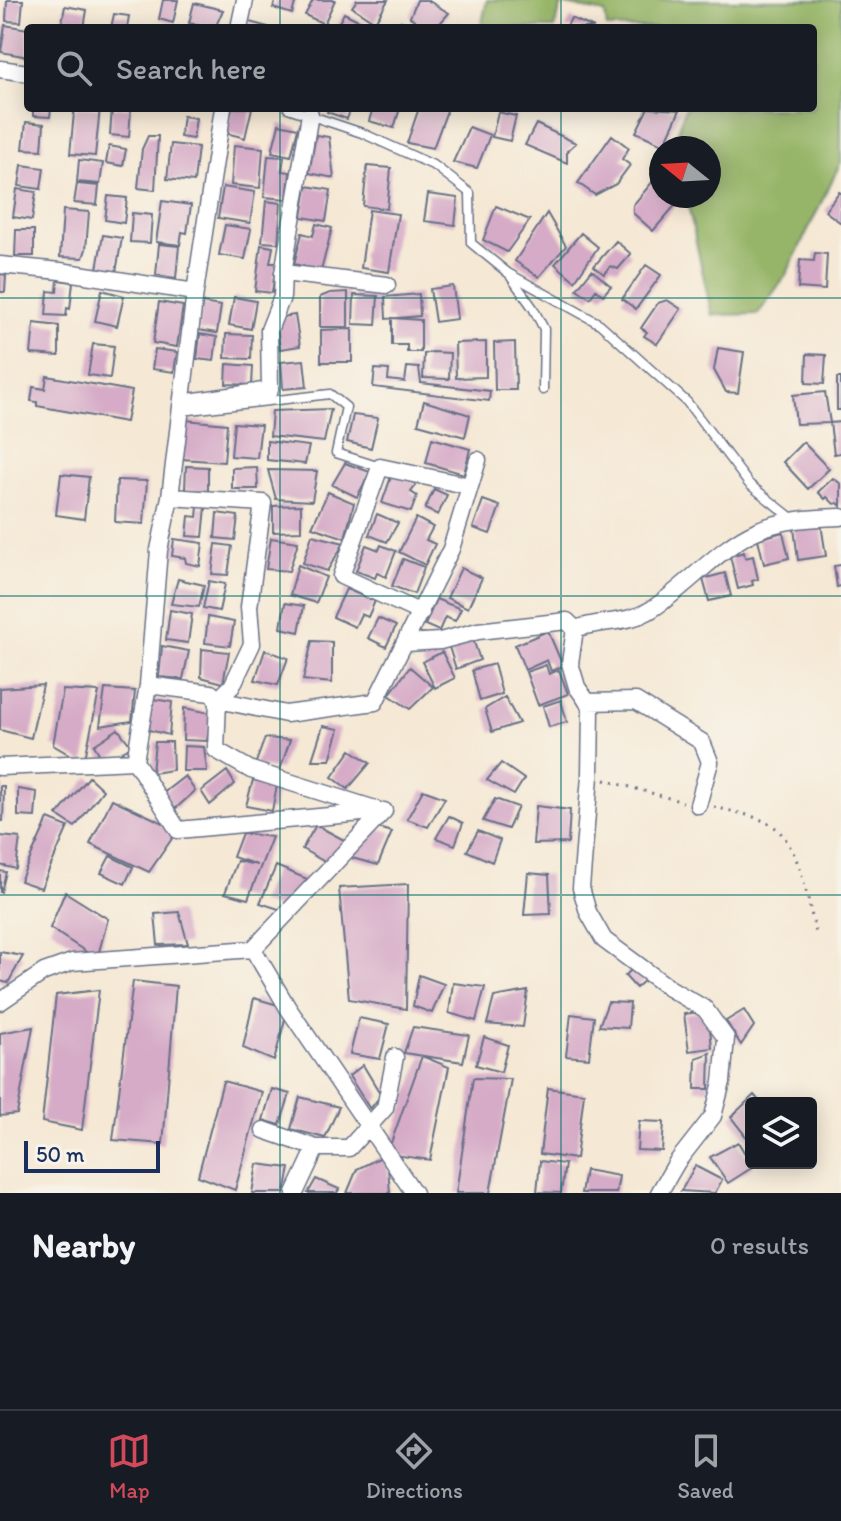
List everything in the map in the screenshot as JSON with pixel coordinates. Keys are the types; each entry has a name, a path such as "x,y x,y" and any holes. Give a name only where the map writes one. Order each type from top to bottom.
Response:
{"street":[{"path":"240,24 245,0"},
{"path":"0,69 24,72"},
{"path":"222,112 195,292 170,497 159,550 148,685 135,761 178,830 384,811"},
{"path":"182,407 270,390 269,330 282,297 283,273 310,114"},
{"path":"0,265 195,292"},
{"path":"283,273 387,285"},
{"path":"148,685 211,693 218,700 286,714 375,702 451,549 478,460"},
{"path":"421,613 341,576 380,467 470,486"},
{"path":"170,497 263,503 249,607 252,644 232,686 218,700 216,750 251,770 384,811"},
{"path":"575,629 625,621 651,610 754,531 793,519 841,517"},
{"path":"406,643 440,641 478,631 567,621 575,629"},
{"path":"575,629 570,663 577,687 591,707 590,776 581,888 588,912 604,940 669,988 705,1009 726,1038 722,1082 713,1116 677,1162 659,1193"},
{"path":"587,702 636,701 702,742 710,762 698,805"},
{"path":"0,767 135,761"},
{"path":"0,1002 44,972 72,962 253,949 384,811"},
{"path":"253,949 288,1008 414,1193"},
{"path":"264,1130 316,1148 349,1148 385,1108 395,1057"},
{"path":"295,1193 316,1148"}],"lane":[{"path":"303,112 362,133 435,166 470,193 471,243 508,273 600,324 687,402 749,484 793,519"},
{"path":"508,273 544,329 543,390"},
{"path":"182,407 330,394 346,407 336,453 380,467"}],"path":[{"path":"590,776 666,799 762,821 778,830 798,863 816,934"}],"green space":[{"path":"487,0 841,0 841,162 786,275 758,314 712,315 689,208 721,208 721,136 677,136 684,112 817,112 817,24 606,24 605,13 562,4 555,24 482,24"}],"building":[{"path":"7,0 23,0 21,22 6,21"},
{"path":"163,0 178,0 173,23 159,19"},
{"path":"276,0 296,0 292,14 273,8"},
{"path":"313,0 335,0 324,24 305,15"},
{"path":"357,0 388,0 375,22 352,7"},
{"path":"417,0 427,0 449,13 439,24 421,24 410,17"},
{"path":"194,3 223,10 217,24 189,23"},
{"path":"65,6 87,10 85,24 62,24"},
{"path":"344,13 366,24 338,24"},
{"path":"114,14 129,16 128,24 112,24"},
{"path":"571,18 585,24 568,24"},
{"path":"5,25 24,28 24,56 1,52"},
{"path":"33,112 51,112 50,117 33,116"},
{"path":"100,112 95,156 70,154 74,113"},
{"path":"112,112 131,112 129,137 110,135"},
{"path":"231,112 251,112 245,138 226,133"},
{"path":"327,112 350,112 347,119"},
{"path":"372,112 399,112 394,128 369,121"},
{"path":"418,112 446,112 433,148 407,143"},
{"path":"498,112 516,116 510,141 492,137"},
{"path":"646,112 679,112 668,136 649,138 636,132"},
{"path":"183,116 196,118 193,139 180,137"},
{"path":"26,122 44,124 42,150 23,149"},
{"path":"279,124 298,128 291,156 272,152"},
{"path":"536,124 576,143 567,151 567,163 525,145"},
{"path":"469,127 490,135 477,168 453,162"},
{"path":"316,135 329,137 334,178 309,173"},
{"path":"612,135 629,148 622,159 630,165 616,184 595,195 578,183"},
{"path":"148,136 158,136 155,190 138,188 142,149"},
{"path":"171,144 198,147 194,182 167,179"},
{"path":"234,145 263,148 260,188 231,185"},
{"path":"109,146 126,149 123,166 106,163"},
{"path":"268,156 284,157 282,171 290,172 287,199 264,197"},
{"path":"79,160 103,163 100,184 77,182"},
{"path":"22,165 44,168 41,189 19,186"},
{"path":"367,166 391,168 387,209 363,206"},
{"path":"77,184 99,186 97,205 74,203"},
{"path":"307,186 331,190 326,221 302,217"},
{"path":"649,186 649,208 673,208 653,231 633,213 633,205"},
{"path":"223,187 255,192 250,223 218,218"},
{"path":"17,189 36,192 32,220 13,217"},
{"path":"841,193 841,223 825,211"},
{"path":"428,194 458,198 455,225 424,221"},
{"path":"108,196 127,198 124,223 105,220"},
{"path":"162,201 191,205 187,233 182,232 180,245 156,242"},
{"path":"266,201 281,203 278,243 262,242"},
{"path":"496,206 530,220 507,252 483,240"},
{"path":"63,210 89,212 83,258 60,257"},
{"path":"369,210 398,214 389,272 361,268"},
{"path":"132,213 152,215 150,243 130,242"},
{"path":"547,213 566,246 539,277 515,261"},
{"path":"316,224 332,228 321,271 294,264 302,233 313,236"},
{"path":"225,225 251,229 245,259 219,255"},
{"path":"16,230 34,230 34,256 15,256"},
{"path":"581,233 598,247 575,281 555,264"},
{"path":"103,235 122,238 116,272 97,269"},
{"path":"616,241 631,254 618,269 611,266 604,274 594,266"},
{"path":"159,244 179,246 176,278 156,275"},
{"path":"261,245 273,247 270,263 276,263 272,293 255,291"},
{"path":"815,253 827,254 825,290 798,288 800,260 814,261"},
{"path":"646,265 661,275 636,309 622,299"},
{"path":"592,270 611,286 603,295 596,290 590,298 577,289"},
{"path":"0,274 6,275 5,292 0,292"},
{"path":"58,280 73,282 70,309 67,308 66,316 46,315 48,291 57,292"},
{"path":"453,286 457,319 435,322 430,289"},
{"path":"102,290 124,296 117,326 95,321"},
{"path":"348,292 348,327 320,327 320,297"},
{"path":"419,294 420,316 386,319 385,297"},
{"path":"354,295 378,296 376,325 353,324"},
{"path":"234,297 256,301 251,329 229,325"},
{"path":"667,300 681,309 657,344 644,336 647,332 641,328 658,303"},
{"path":"159,302 183,306 177,347 153,343"},
{"path":"202,303 221,306 217,333 198,330"},
{"path":"295,315 300,346 280,349 276,318"},
{"path":"392,318 421,320 421,352 407,352 407,345 392,345"},
{"path":"34,323 59,326 59,356 31,354"},
{"path":"352,329 352,362 321,362 321,330"},
{"path":"200,334 217,337 214,361 197,359"},
{"path":"226,334 252,335 251,359 225,358"},
{"path":"486,342 486,377 456,378 455,343"},
{"path":"515,342 516,390 495,390 494,343"},
{"path":"93,344 114,346 110,378 88,375"},
{"path":"718,348 744,352 738,393 726,392 714,370"},
{"path":"155,349 177,352 174,372 152,369"},
{"path":"450,353 449,379 423,378 424,354"},
{"path":"807,354 826,355 824,384 806,383"},
{"path":"304,360 307,387 283,389 281,362"},
{"path":"227,364 253,366 252,385 226,384"},
{"path":"407,367 419,368 421,383 490,391 489,401 373,387 375,369 389,370 388,380 405,382"},
{"path":"47,376 132,391 126,422 37,406 37,402 31,401 33,387 45,389"},
{"path":"837,378 841,378 841,410 837,410"},
{"path":"825,392 830,423 796,424 793,395"},
{"path":"424,401 470,415 465,437 418,424"},
{"path":"331,409 324,442 270,436 272,411"},
{"path":"353,415 378,418 371,448 347,442"},
{"path":"185,420 227,424 224,462 182,459"},
{"path":"841,422 841,453 834,454 830,423"},
{"path":"234,423 261,425 257,458 231,456"},
{"path":"432,438 470,449 464,474 426,463"},
{"path":"267,441 309,446 305,464 267,460"},
{"path":"803,442 829,469 808,489 783,462"},
{"path":"345,463 370,472 357,497 332,485"},
{"path":"186,466 208,467 208,491 185,490"},
{"path":"257,467 258,489 232,489 232,468"},
{"path":"268,470 317,471 312,501 276,499"},
{"path":"61,474 89,477 84,519 56,515"},
{"path":"392,474 418,483 411,492 417,496 411,512 382,503"},
{"path":"833,478 841,484 841,506 818,492"},
{"path":"117,480 147,481 144,524 115,522"},
{"path":"434,489 447,495 438,515 425,509"},
{"path":"328,492 354,503 345,538 312,527"},
{"path":"483,500 500,506 490,534 473,528"},
{"path":"301,505 301,531 273,532 273,506"},
{"path":"198,506 206,507 203,537 187,536 189,516 197,517"},
{"path":"217,513 238,516 235,540 215,538"},
{"path":"377,514 398,523 387,542 369,535"},
{"path":"416,518 433,527 426,540 435,544 425,565 399,552"},
{"path":"821,524 826,556 798,560 794,528"},
{"path":"783,532 789,558 764,564 758,539"},
{"path":"312,535 344,543 327,571 303,563"},
{"path":"271,538 298,542 289,571 266,569"},
{"path":"174,539 203,543 200,566 186,563 185,558 172,556"},
{"path":"216,544 232,546 228,575 212,574"},
{"path":"366,545 379,550 381,545 396,551 386,577 377,573 375,578 356,571"},
{"path":"744,552 745,558 753,556 758,579 752,581 753,585 738,589 730,556"},
{"path":"403,559 424,567 414,594 392,586"},
{"path":"298,565 326,577 316,603 290,595"},
{"path":"841,565 841,586 837,587 834,566"},
{"path":"461,568 482,578 468,608 447,598"},
{"path":"725,573 731,596 709,601 703,579"},
{"path":"178,579 204,585 199,607 171,604"},
{"path":"209,581 225,584 219,611 203,608"},
{"path":"346,589 375,601 368,617 361,614 355,627 333,617"},
{"path":"436,599 461,609 455,621 445,617 439,631 425,625"},
{"path":"285,603 304,606 299,632 281,628"},
{"path":"170,610 192,614 188,643 166,640"},
{"path":"208,617 234,622 230,646 205,643"},
{"path":"378,618 396,626 386,647 368,638"},
{"path":"548,631 563,666 551,671 547,660 525,670 515,645"},
{"path":"472,636 480,660 456,669 448,644"},
{"path":"312,641 332,642 332,683 303,680"},
{"path":"162,646 189,651 183,679 159,677"},
{"path":"202,649 229,652 223,683 201,677"},
{"path":"265,650 288,658 278,685 255,680"},
{"path":"442,652 455,678 435,688 422,662"},
{"path":"494,664 502,694 480,701 472,670"},
{"path":"546,665 549,674 559,670 568,694 538,705 526,672"},
{"path":"410,667 433,687 410,709 389,695"},
{"path":"43,685 31,738 0,730 0,688"},
{"path":"105,689 135,691 132,721 100,726"},
{"path":"63,690 99,692 84,763 53,745"},
{"path":"505,697 519,723 492,732 485,709"},
{"path":"153,699 172,702 169,735 149,730"},
{"path":"561,700 567,722 549,727 543,706"},
{"path":"184,708 211,713 207,741 183,740"},
{"path":"323,726 339,729 330,760 312,760"},
{"path":"118,729 131,746 104,762 94,745"},
{"path":"265,738 290,740 280,770 255,765"},
{"path":"155,742 172,742 173,770 152,773"},
{"path":"184,746 204,747 207,771 183,771"},
{"path":"351,750 370,763 348,789 332,777"},
{"path":"501,763 524,779 514,795 487,780"},
{"path":"227,771 235,784 210,805 201,791"},
{"path":"185,776 195,791 175,809 162,794"},
{"path":"89,777 103,790 75,827 57,815"},
{"path":"253,780 277,785 272,811 246,806"},
{"path":"0,786 4,786 3,821 0,821"},
{"path":"18,789 37,792 35,817 18,816"},
{"path":"423,790 445,798 428,827 407,819"},
{"path":"112,799 178,830 149,872 90,844"},
{"path":"495,799 518,807 508,829 483,821"},
{"path":"536,806 570,810 568,843 533,844"},
{"path":"449,816 463,823 455,845 436,838"},
{"path":"48,819 68,827 41,888 20,881"},
{"path":"316,825 344,840 332,866 302,849"},
{"path":"370,826 392,832 378,865 352,858"},
{"path":"478,831 500,840 492,862 467,851"},
{"path":"242,833 272,837 248,899 225,893 237,861 257,865 233,857"},
{"path":"0,836 20,838 16,869 0,865"},
{"path":"110,856 133,867 125,884 101,873"},
{"path":"276,866 307,879 288,912 260,903"},
{"path":"0,871 6,872 1,892 0,892"},
{"path":"528,873 549,875 551,914 524,915"},
{"path":"408,884 406,1009 349,999 339,888"},
{"path":"65,892 108,919 97,959 50,928"},
{"path":"179,912 188,944 158,945 155,914"},
{"path":"0,952 23,956 8,983 0,981"},
{"path":"634,967 646,979 636,988 625,976"},
{"path":"419,975 444,984 432,1013 413,1006"},
{"path":"133,981 176,986 163,1144 113,1140"},
{"path":"453,983 485,987 476,1021 449,1013"},
{"path":"99,990 82,1130 42,1122 56,995"},
{"path":"528,991 523,1027 487,1024 494,997"},
{"path":"254,998 288,1008 274,1061 243,1048"},
{"path":"608,1002 630,1003 628,1028 599,1026"},
{"path":"744,1010 754,1026 741,1045 726,1021"},
{"path":"699,1012 710,1029 712,1048 689,1051 684,1014"},
{"path":"571,1014 594,1017 589,1058 566,1056"},
{"path":"359,1018 389,1024 380,1059 350,1054"},
{"path":"33,1027 17,1114 0,1116 0,1033"},
{"path":"413,1027 469,1035 463,1062 404,1053"},
{"path":"484,1037 508,1045 501,1072 476,1065"},
{"path":"710,1053 709,1089 695,1089 696,1058"},
{"path":"422,1056 449,1067 430,1160 387,1154"},
{"path":"363,1065 381,1095 370,1109 349,1076"},
{"path":"473,1078 511,1079 490,1193 456,1193"},
{"path":"223,1081 262,1092 235,1190 198,1176"},
{"path":"548,1088 584,1093 576,1159 540,1154"},
{"path":"272,1089 290,1094 280,1125 263,1120"},
{"path":"300,1097 339,1107 325,1138 291,1129"},
{"path":"745,1104 745,1135 731,1117"},
{"path":"639,1121 664,1122 662,1151 637,1150"},
{"path":"738,1142 745,1154 745,1169 750,1169 728,1183 710,1157"},
{"path":"387,1154 390,1193 347,1193 357,1169"},
{"path":"540,1161 565,1164 561,1193 537,1192"},
{"path":"257,1164 290,1168 285,1193 252,1193"},
{"path":"695,1166 722,1180 715,1193 681,1191"},
{"path":"585,1170 619,1176 616,1193 581,1193"},
{"path":"316,1179 339,1189 337,1193 308,1193"}]}
